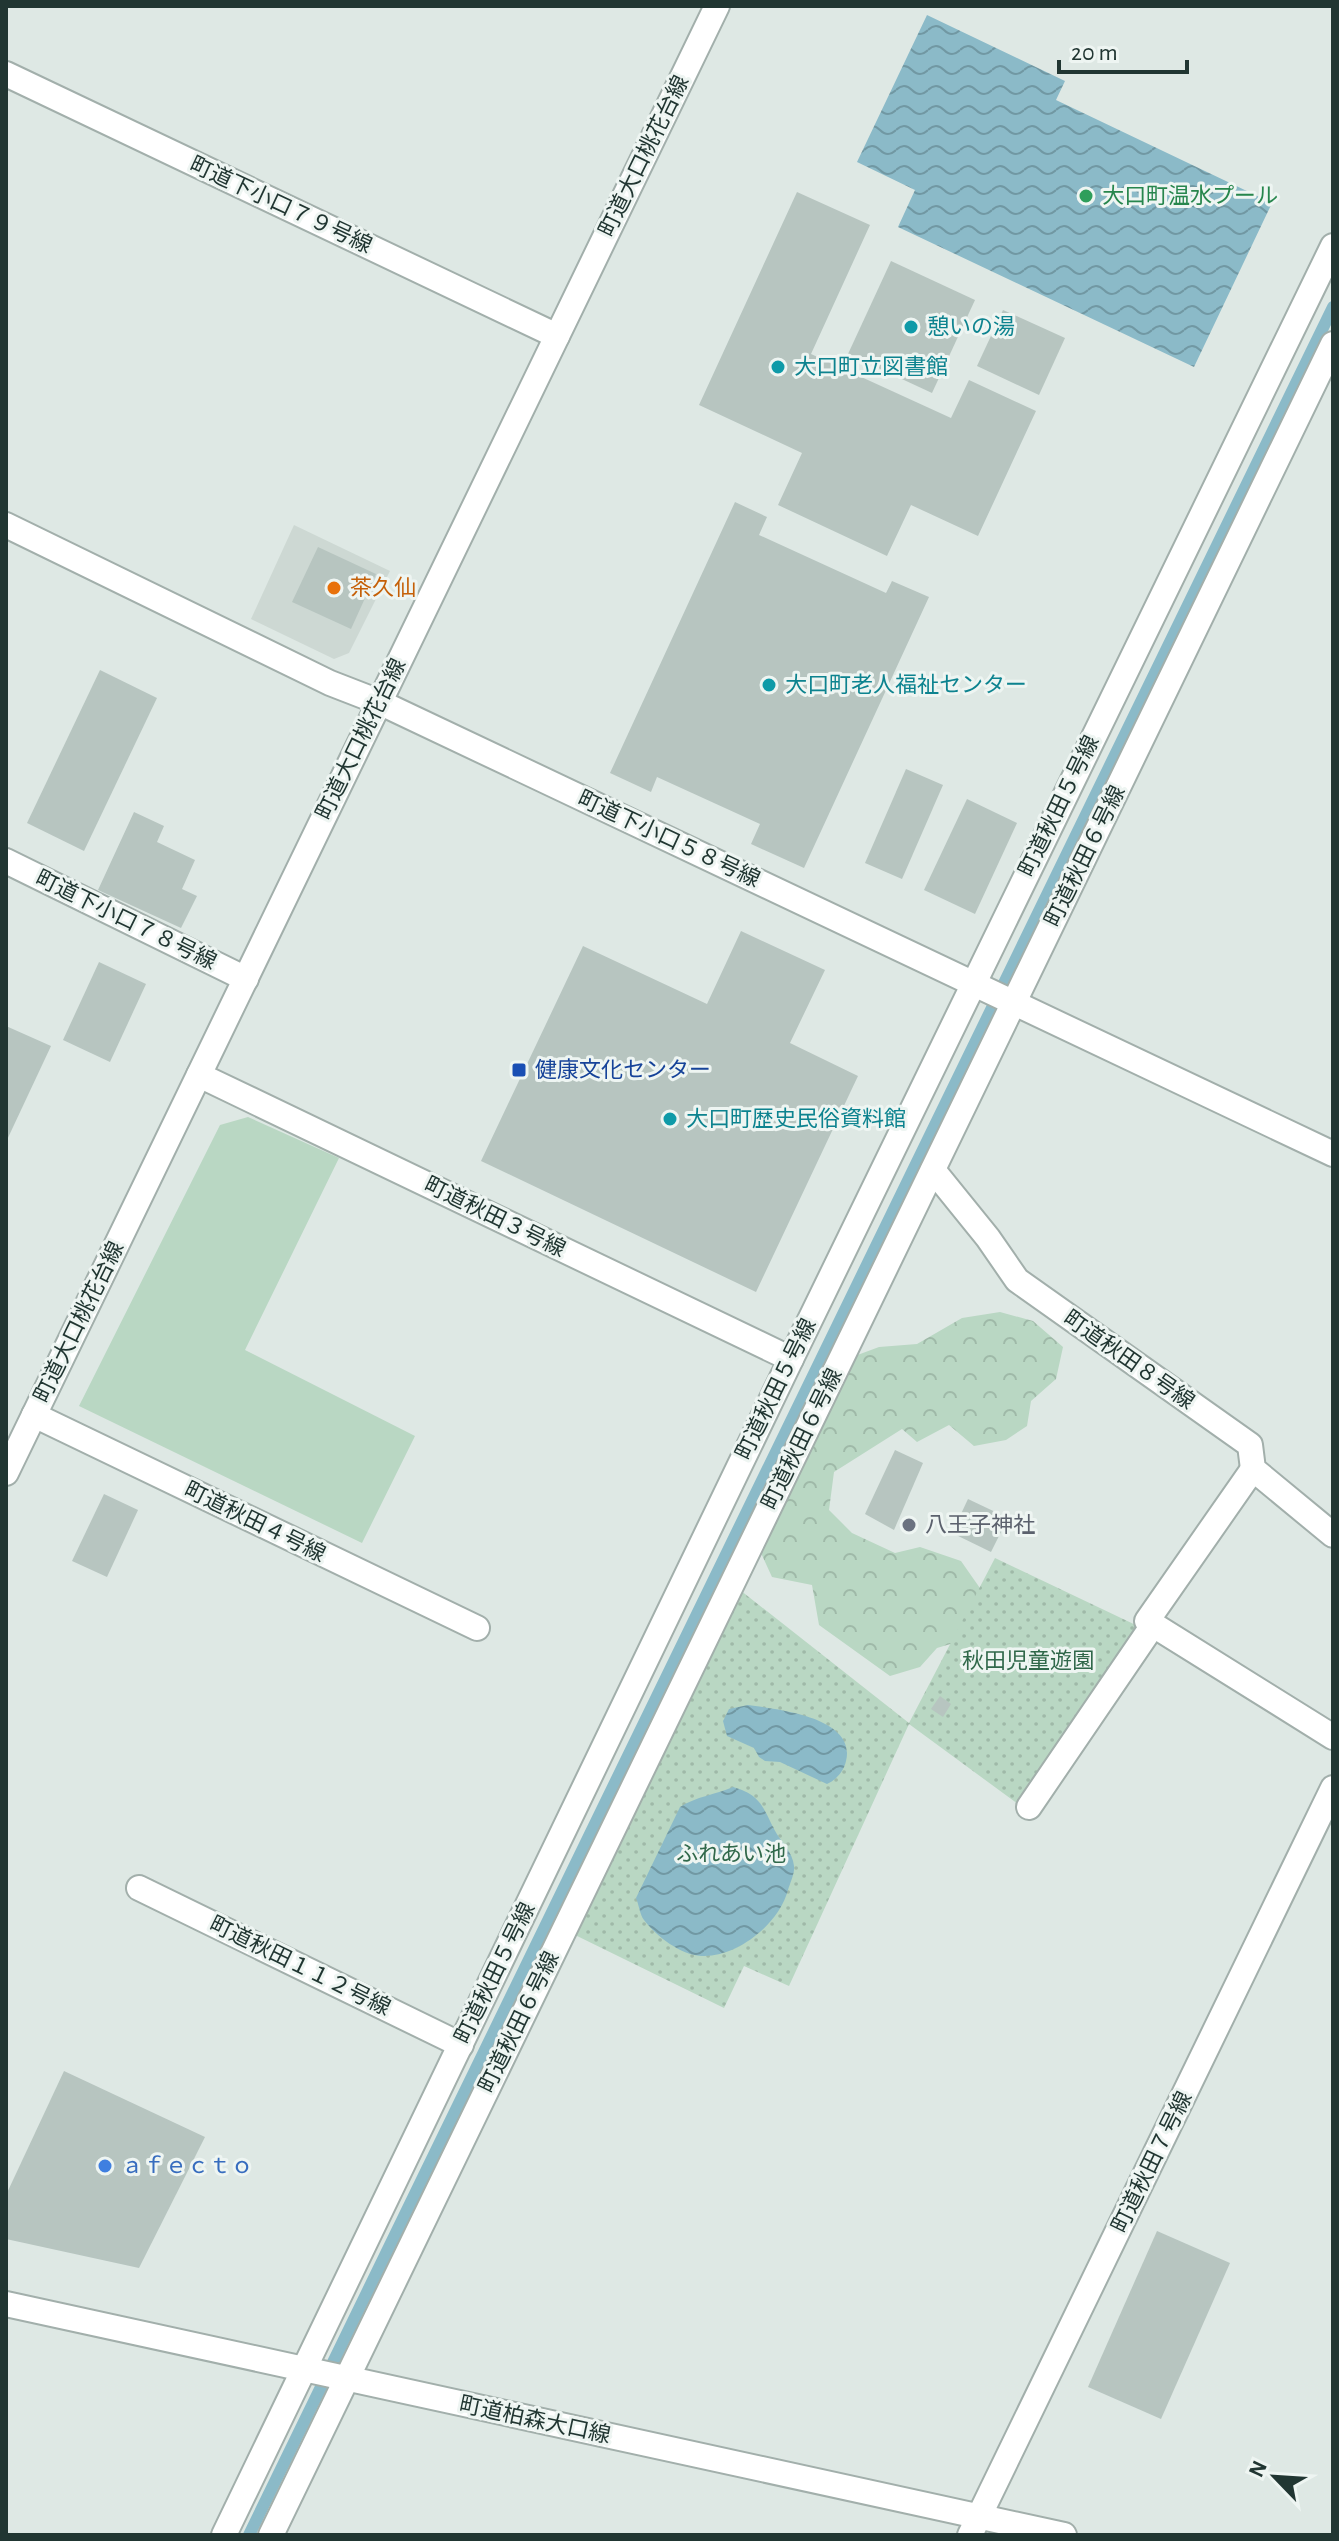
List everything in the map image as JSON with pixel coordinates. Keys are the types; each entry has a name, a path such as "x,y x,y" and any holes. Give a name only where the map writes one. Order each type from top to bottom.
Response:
{"street":[{"name":"町道大口桃花台線","path":"6,1473 717,6"},
{"name":"町道下小口７９号線","path":"6,74 557,336"},
{"name":"町道秋田５号線","path":"224,2535 973,982 1333,246"},
{"name":"町道秋田６号線","path":"271,2535 1333,344"},
{"name":"町道下小口５８号線","path":"6,525 330,683 379,702 1333,1154"},
{"name":"町道下小口７８号線","path":"6,861 246,979"},
{"name":"町道秋田３号線","path":"199,1075 791,1359"},
{"name":"町道秋田８号線","path":"933,1170 988,1238 1017,1280 1250,1445 1253,1469 1333,1535"},
{"name":"町道秋田４号線","path":"34,1415 477,1628"},
{"path":"1029,1807 1253,1469"},
{"path":"1150,1623 1333,1737"},
{"name":"町道秋田７号線","path":"974,2526 1333,1788"},
{"name":"町道秋田１１２号線","path":"139,1888 461,2045"},
{"name":"町道柏森大口線","path":"6,2304 305,2369 974,2526 1064,2535"}],"shaded area":[{"path":"294,525 390,571 349,653 334,659 251,619"}],"green space":[{"path":"248,1117 339,1158 245,1350 415,1436 362,1543 79,1406 220,1125"},
{"path":"1000,1312 1033,1321 1063,1347 1056,1379 1031,1401 1027,1426 1006,1440 974,1446 949,1425 917,1442 902,1429 834,1472 829,1510 852,1533 895,1553 920,1547 961,1561 989,1601 974,1637 937,1648 920,1667 890,1676 819,1625 812,1585 772,1577 756,1542 754,1505 769,1464 796,1411 836,1363 879,1347 917,1344 962,1318"},
{"name":"ふれあい池","path":"995,1558 1142,1628 1022,1807 909,1724 789,1986 744,1966 724,2008 573,1934 740,1590 909,1723"}],"water":[{"name":"大口町温水プール","path":"927,15 1065,81 1056,100 1272,203 1194,367 898,227 915,190 857,162"},
{"path":"748,1705 795,1713 827,1725 839,1734 846,1746 846,1761 841,1772 827,1784 780,1762 765,1761 754,1748 727,1736 723,1721 729,1709"},
{"path":"733,1787 755,1797 763,1807 791,1856 793,1875 776,1915 755,1936 729,1951 715,1955 693,1955 670,1944 655,1932 643,1918 636,1898 680,1807"}],"building":[{"name":"大口町立図書館","path":"797,192 870,225 811,354 951,418 969,380 1036,411 978,536 911,505 887,556 778,505 802,453 699,405"},
{"name":"憩いの湯","path":"891,261 975,300 932,393 848,354"},
{"path":"1003,310 1065,338 1039,395 977,366"},
{"name":"大口町老人福祉センター","path":"735,502 767,517 759,535 886,593 892,581 929,597 804,868 751,844 760,824 657,777 651,792 610,773"},
{"name":"茶久仙","path":"318,547 376,574 351,629 292,602"},
{"path":"100,670 157,698 84,851 27,823"},
{"path":"906,769 943,785 902,879 865,863"},
{"path":"967,799 1017,823 975,914 924,890"},
{"path":"134,812 164,826 157,842 195,860 182,889 197,896 181,928 98,890"},
{"name":"大口町歴史民俗資料館","path":"741,931 825,970 790,1043 858,1076 756,1292 481,1161 583,946 707,1004"},
{"path":"99,962 146,984 110,1062 63,1040"},
{"path":"6,1026 51,1046 6,1142"},
{"path":"895,1450 923,1463 894,1530 865,1514"},
{"path":"104,1494 138,1510 107,1577 72,1561"},
{"path":"968,1499 1008,1518 991,1552 952,1533"},
{"path":"940,1696 951,1704 943,1717 931,1709"},
{"name":"ａｆｅｃｔｏ","path":"64,2071 205,2137 139,2268 6,2239 6,2195"},
{"path":"1157,2231 1230,2263 1161,2419 1088,2387"}],"waterway":[{"path":"249,2535 1333,307"}],"place":[{"name":"大口町温水プール","path":"1086,196"},
{"name":"憩いの湯","path":"911,327"},
{"name":"大口町立図書館","path":"778,367"},
{"name":"茶久仙","path":"334,588"},
{"name":"大口町老人福祉センター","path":"769,685"},
{"name":"健康文化センター","path":"519,1070"},
{"name":"大口町歴史民俗資料館","path":"670,1119"},
{"name":"八王子神社","path":"909,1525"},
{"name":"ａｆｅｃｔｏ","path":"105,2166"}],"park label":[{"name":"秋田児童遊園","path":"1028,1661"}]}
